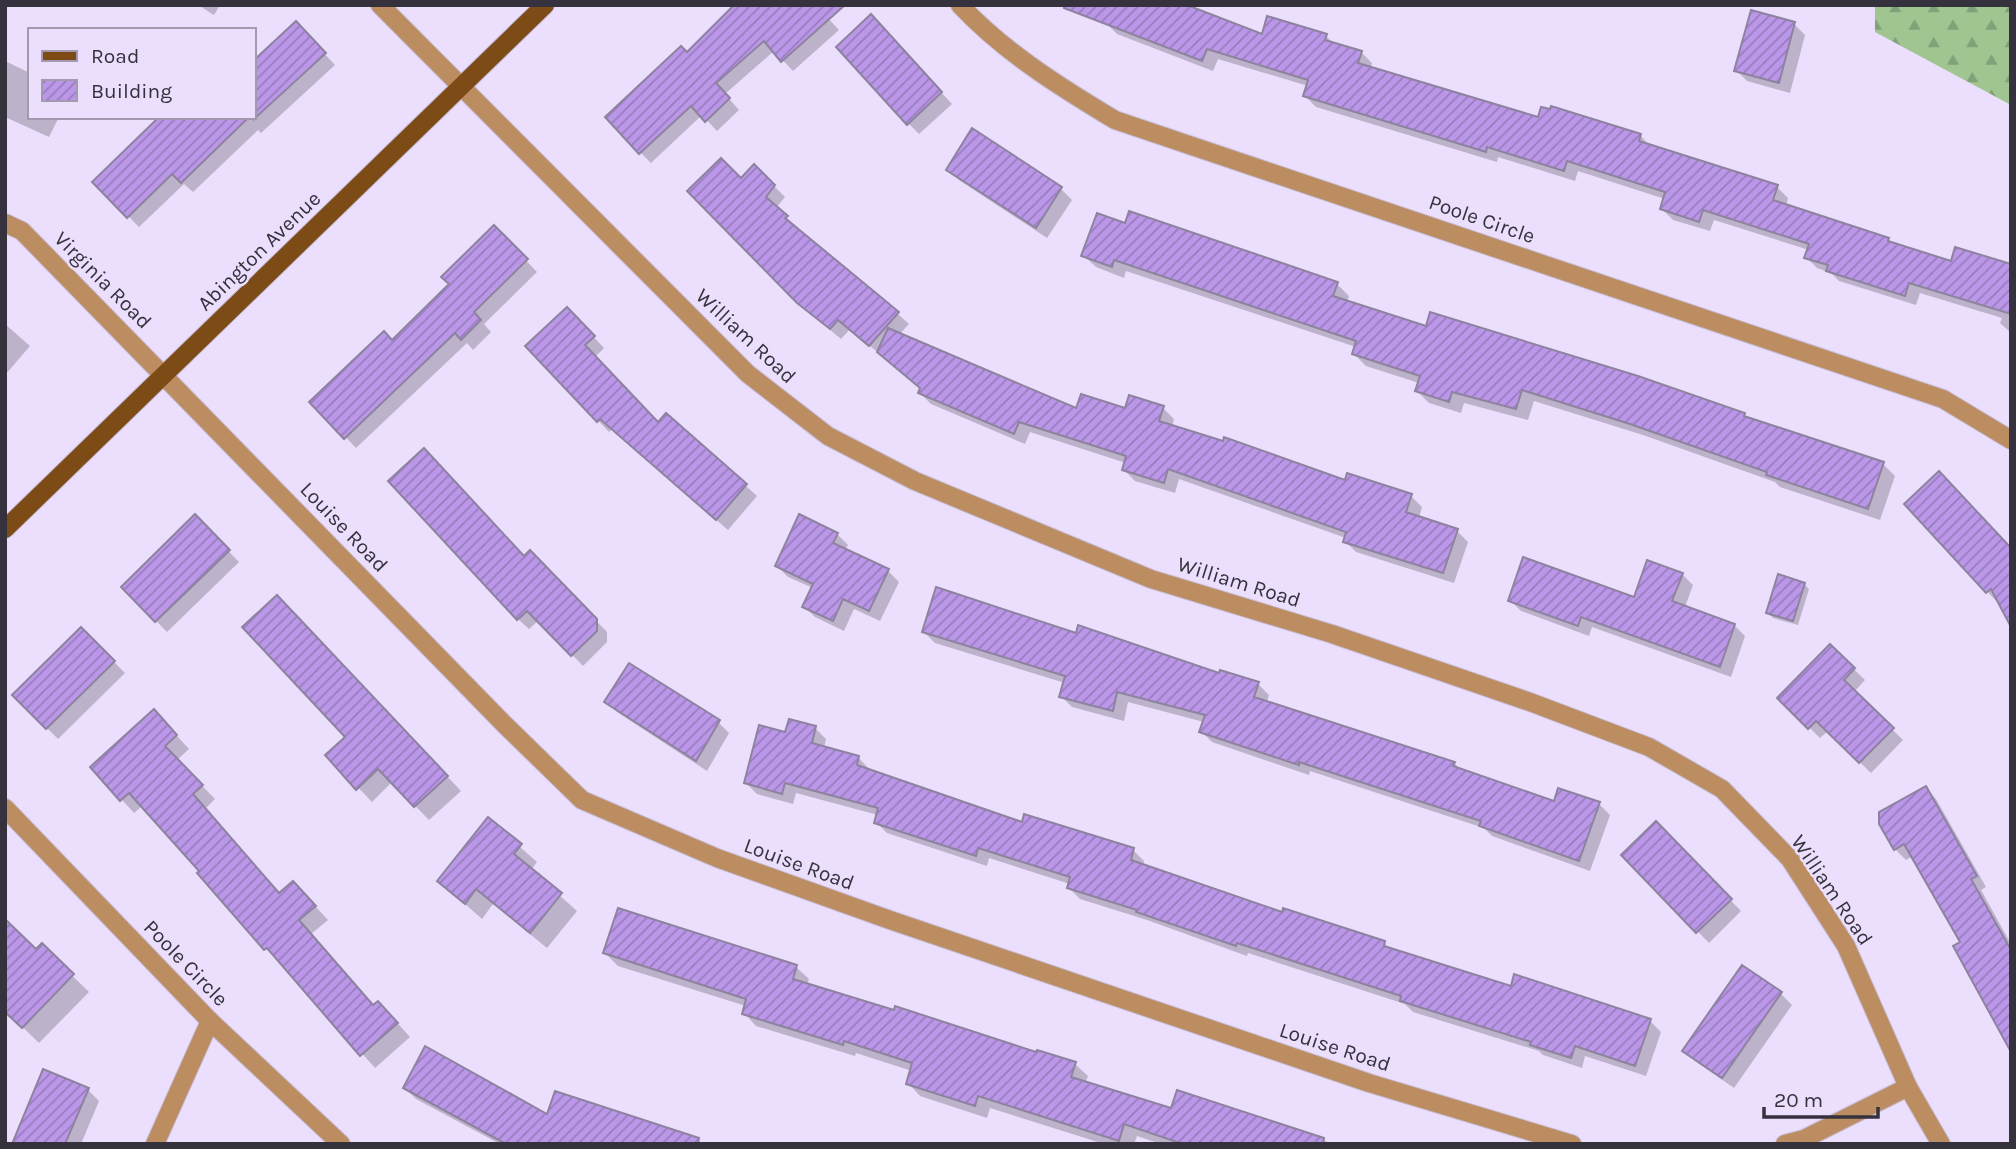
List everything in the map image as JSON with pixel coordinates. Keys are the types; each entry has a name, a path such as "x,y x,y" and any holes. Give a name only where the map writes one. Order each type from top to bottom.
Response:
{"main road":[{"name":"Abington Avenue","path":"5,529 545,5"}],"street":[{"name":"William Road","path":"380,5 748,374 828,436 915,481 1151,579 1332,634 1554,711 1648,747 1723,789 1790,859 1846,946 1908,1087 1941,1144"},
{"name":"Poole Circle","path":"960,5 982,29 1059,86 1115,120 1943,399 2011,440"},
{"name":"Virginia Road","path":"5,223 22,231 164,375"},
{"name":"Louise Road","path":"164,375 495,715 582,800 717,858 890,920 1369,1083 1572,1144"},
{"name":"Poole Circle","path":"5,808 210,1021 341,1144"},
{"path":"155,1144 210,1021"},
{"path":"1784,1144 1804,1139 1908,1087"}],"green space":[{"path":"1875,5 2011,5 2011,105 1875,32"}],"building":[{"path":"734,5 845,5 781,62 764,41 716,83 730,98 705,122 691,106 639,154 605,117 681,46 687,52"},
{"path":"1064,5 1187,5 1262,34 1267,16 1327,34 1325,40 1362,51 1358,63 1538,117 1541,107 1550,109 1551,106 1641,134 1639,141 1778,185 1773,200 1889,238 1888,241 1951,261 1955,247 2011,264 2011,314 1909,283 1905,296 1826,271 1828,265 1804,258 1809,244 1703,210 1699,222 1660,209 1665,192 1567,161 1564,171 1487,147 1486,152 1303,96 1308,80 1207,49 1202,61 1064,8"},
{"path":"1751,10 1795,22 1779,83 1734,71"},
{"path":"871,14 942,92 907,125 836,47"},
{"path":"296,21 326,53 256,117 256,58"},
{"path":"157,119 247,119 181,183 172,174 127,218 92,182"},
{"path":"972,128 1062,187 1036,228 946,170"},
{"path":"721,158 741,178 754,164 775,185 766,197 788,216 785,218 899,312 869,346 838,320 830,329 797,303 687,191"},
{"path":"1129,211 1338,282 1333,296 1426,326 1430,312 1638,376 1745,413 1744,416 1884,462 1868,509 1766,475 1767,472 1630,424 1522,390 1516,409 1452,392 1449,402 1415,391 1420,376 1352,354 1356,341 1114,260 1112,267 1081,256 1097,213 1125,223"},
{"path":"494,225 528,259 474,312 481,320 461,340 455,333 344,439 309,402 384,331 392,340 449,284 441,277"},
{"path":"567,307 595,336 585,345 658,422 666,413 747,484 716,520 600,419 597,422 525,346"},
{"path":"888,328 1076,408 1081,394 1125,408 1129,395 1164,406 1159,421 1223,441 1224,437 1345,480 1347,473 1412,494 1406,512 1458,529 1443,573 1343,542 1346,532 1168,469 1164,483 1122,470 1126,456 1019,422 1014,434 918,393 920,388 877,352"},
{"path":"424,448 524,556 530,550 597,619 597,631 571,656 527,611 517,620 388,481"},
{"path":"1939,471 2011,548 2011,627 1991,589 1986,593 1904,504"},
{"path":"195,514 230,550 155,622 121,587"},
{"path":"799,514 838,533 833,543 889,569 869,611 843,599 833,621 802,607 813,584 775,566"},
{"path":"1523,557 1634,597 1647,560 1683,573 1672,601 1735,624 1720,667 1581,617 1578,626 1508,601"},
{"path":"1778,574 1805,583 1793,621 1766,613"},
{"path":"936,587 1076,633 1078,625 1219,673 1220,670 1259,682 1254,697 1455,762 1453,766 1554,801 1558,788 1600,802 1579,861 1479,826 1481,821 1199,732 1205,715 1117,692 1113,711 1059,697 1065,676 922,632"},
{"path":"277,595 448,776 414,807 378,769 356,790 325,755 345,737 242,627"},
{"path":"81,627 115,661 46,729 12,695"},
{"path":"1830,644 1855,668 1844,680 1894,728 1859,763 1816,721 1808,729 1777,698"},
{"path":"629,663 720,720 696,761 604,702"},
{"path":"154,709 177,735 165,746 203,785 193,794 279,893 293,881 316,906 299,920 373,1005 378,1001 398,1023 360,1056 267,948 264,950 197,873 199,871 129,793 120,801 90,767"},
{"path":"789,719 816,726 812,743 859,756 857,765 1022,822 1024,814 1134,848 1131,860 1282,912 1283,908 1385,941 1384,946 1511,986 1514,974 1651,1019 1635,1066 1575,1046 1571,1058 1530,1045 1531,1042 1400,1001 1401,996 1237,943 1236,946 1067,888 1070,877 978,848 976,856 874,823 878,808 785,783 782,794 744,783 759,725 785,732"},
{"path":"1926,786 1977,876 1971,879 2011,950 2011,1052 1953,946 1960,942 1904,844 1894,850 1879,824 1879,812"},
{"path":"488,817 522,844 514,854 562,893 530,933 476,889 465,904 437,881"},
{"path":"1656,821 1732,899 1696,933 1621,855"},
{"path":"618,908 797,965 793,979 894,1010 895,1006 1036,1052 1037,1050 1076,1062 1071,1077 1171,1108 1177,1090 1324,1138 1323,1144 1183,1144 1124,1124 1119,1141 978,1096 975,1106 906,1084 912,1063 844,1041 843,1045 742,1014 746,999 603,953"},
{"path":"5,919 36,949 42,943 74,974 22,1028 5,1012"},
{"path":"1742,965 1782,992 1722,1078 1682,1051"},
{"path":"425,1046 547,1114 555,1091 699,1138 698,1144 506,1144 403,1088"},
{"path":"43,1069 89,1088 65,1144 12,1144"}]}
